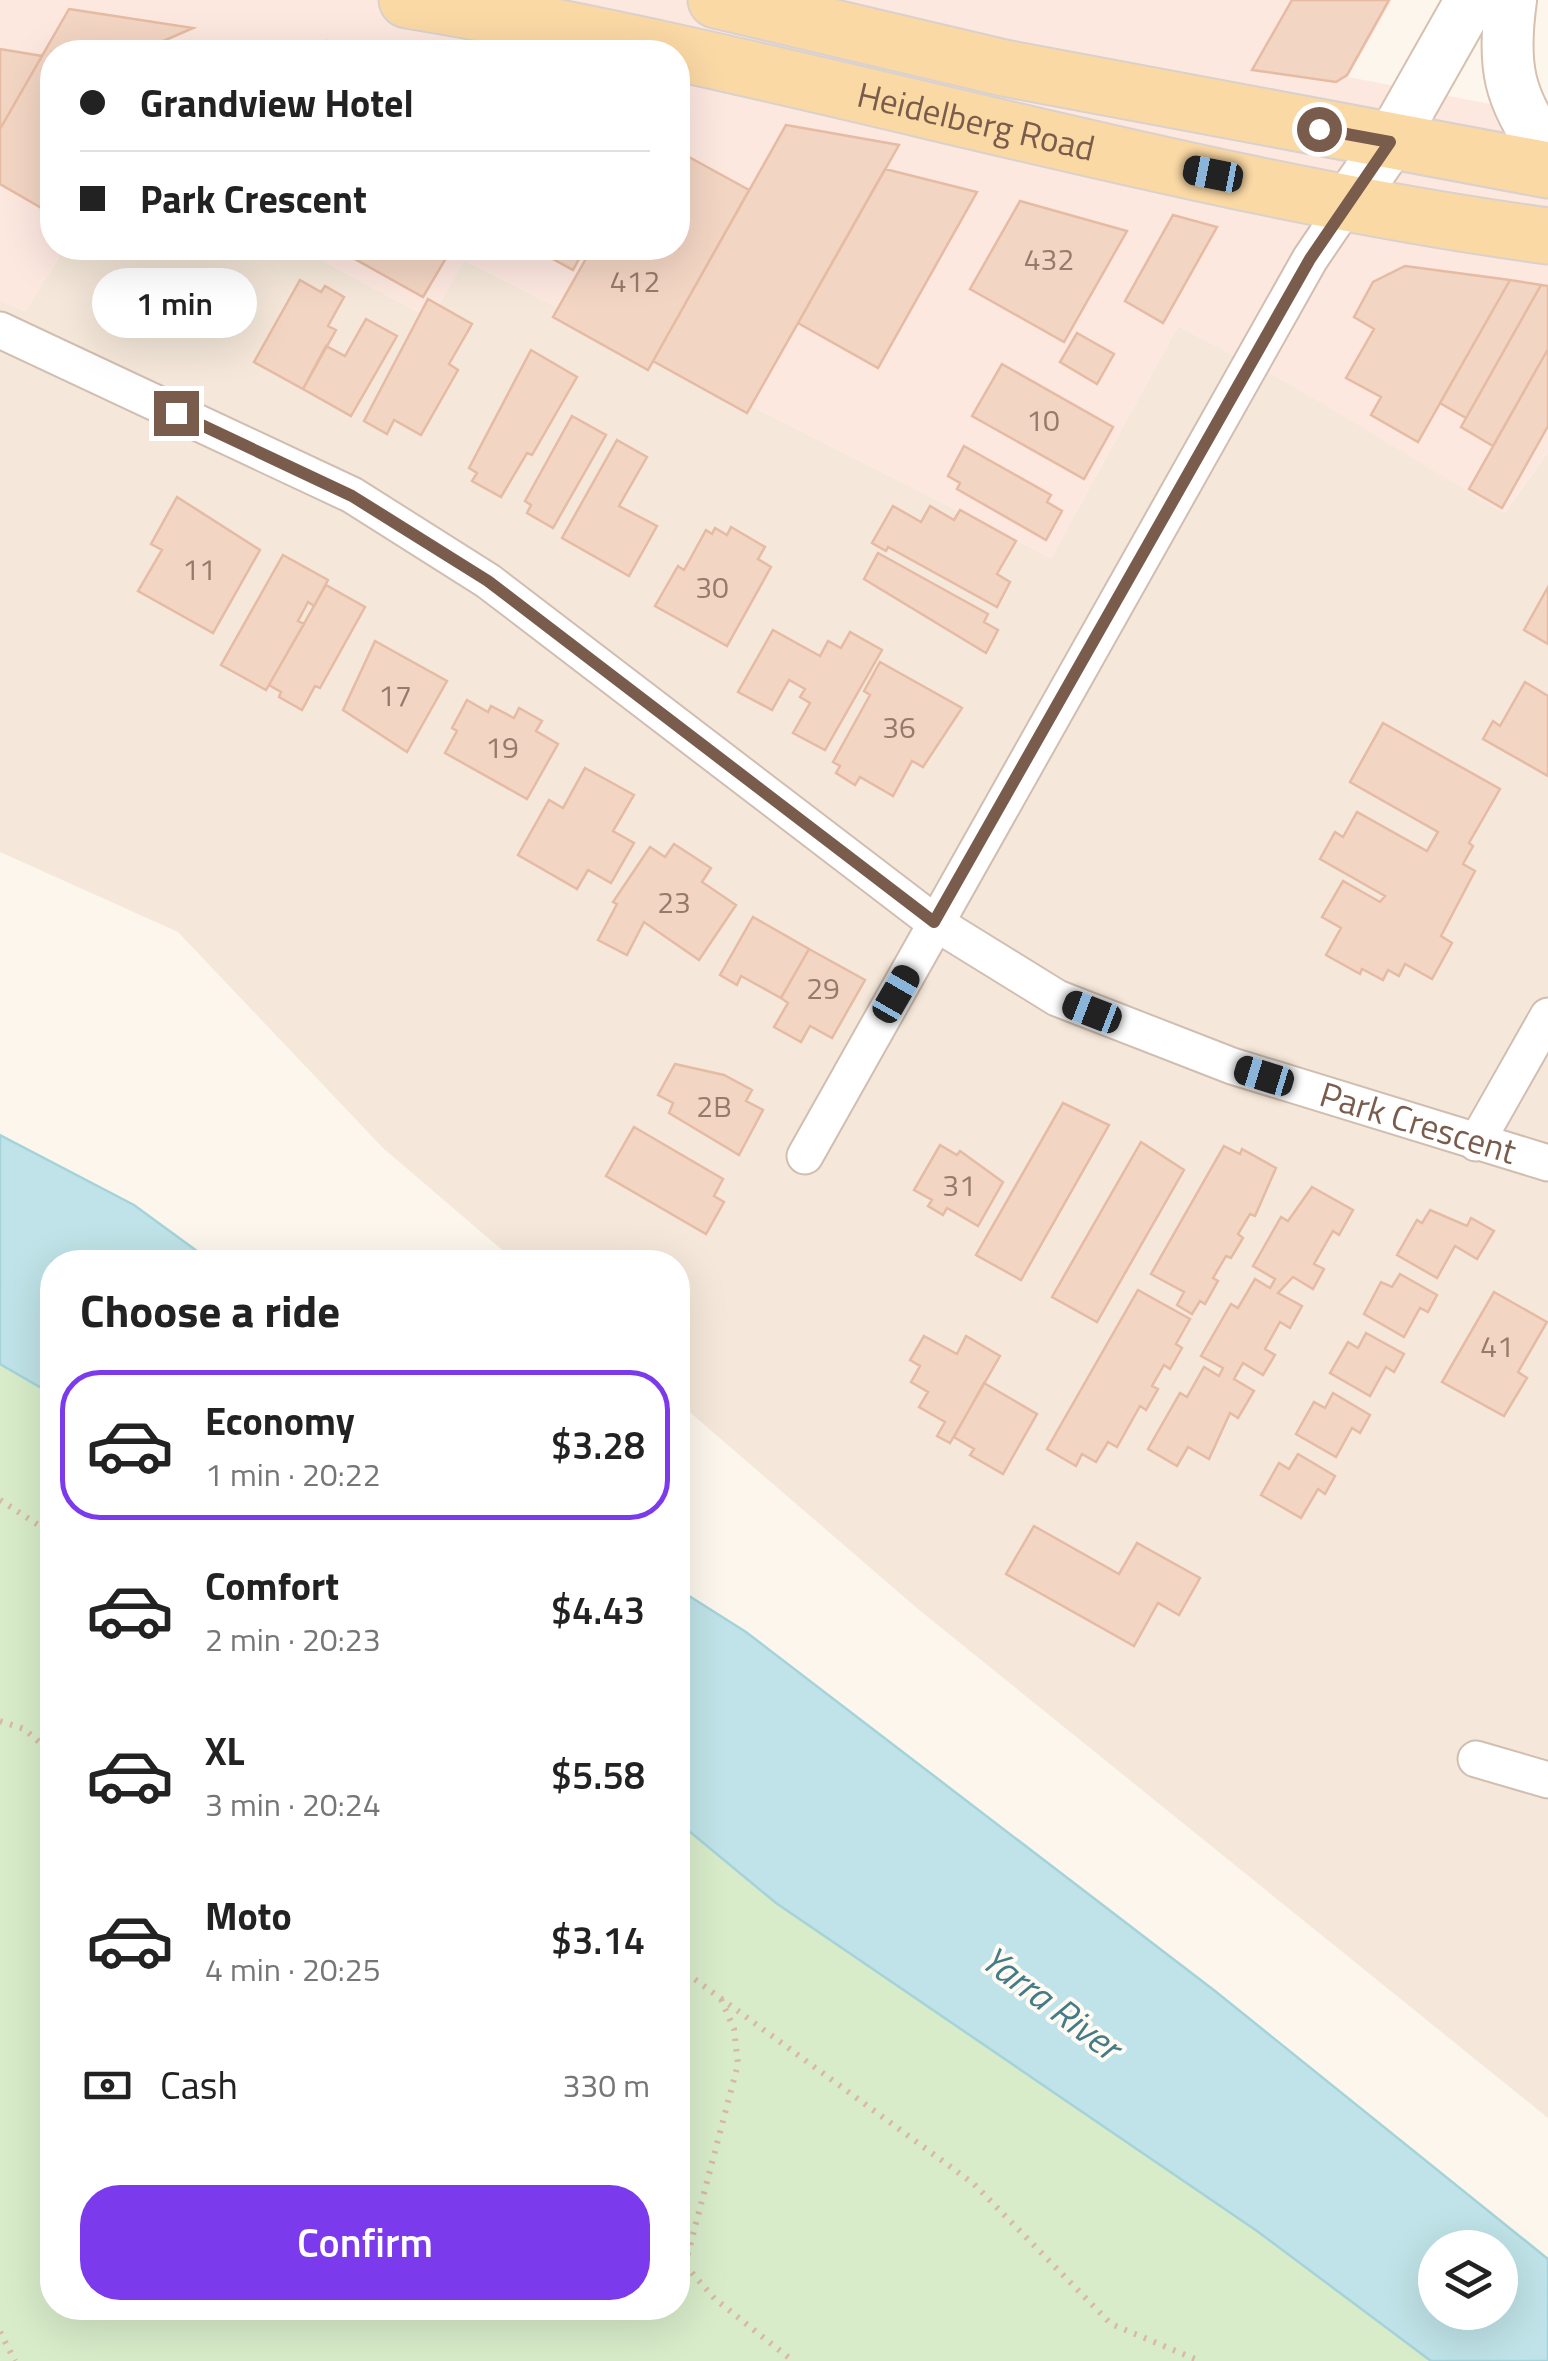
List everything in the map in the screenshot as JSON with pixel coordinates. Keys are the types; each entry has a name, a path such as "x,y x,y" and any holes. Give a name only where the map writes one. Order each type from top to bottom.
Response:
{"main road":[{"name":"Heidelberg Road","path":"407,0 612,40"},
{"path":"1350,200 1390,142 1471,0"},
{"path":"1511,0 1505,41 1511,93 1548,152"},
{"name":"Heidelberg Road","path":"753,4 843,15 1004,68 1548,170"},
{"name":"Heidelberg Road","path":"690,55 1149,162 1548,236"}],"street":[{"path":"804,1156 1310,259 1350,200"},
{"name":"Park Crescent","path":"0,330 352,496 488,581 934,922 1056,998 1232,1066 1548,1164"},
{"path":"1476,1143 1548,1016"},
{"path":"1476,1759 1548,1780"}],"path":[{"path":"0,1500 40,1526"},
{"path":"0,1720 24,1729 40,1743"},
{"path":"690,1976 974,2184 1110,2324 1200,2361"},
{"path":"690,2246 738,2064 734,2030 718,1994"},
{"path":"690,2271 715,2299 793,2361"},
{"path":"0,2332 14,2361"}],"shaded area":[{"path":"0,0 1392,0 1348,77 1548,115 1548,452 1504,513 1292,385 1178,326 1051,558 464,260 690,260 690,40 40,40 40,260 57,260 25,311 0,300"},
{"path":"57,260 321,260 431,319 464,260 1051,558 1178,326 1292,385 1505,512 1548,452 1548,2118 918,1609 690,1412 690,1250 502,1250 383,1148 178,932 0,852 0,300 25,311"},
{"path":"321,260 464,260 431,319"}],"green space":[{"path":"0,1364 40,1387 40,2320 690,2320 690,1832 776,1903 1257,2231 1431,2361 0,2361"}],"water":[{"path":"0,1135 134,1205 196,1250 40,1250 40,1387 0,1364"},
{"name":"Yarra River","path":"690,1597 746,1632 1215,1991 1512,2230 1418,2230 1418,2330 1518,2330 1518,2235 1548,2259 1548,2361 1431,2361 1257,2231 776,1903 690,1832"}],"building":[{"path":"1292,0 1389,0 1347,75 1336,82 1252,70"},
{"path":"69,9 193,28 166,40 51,40"},
{"path":"0,49 40,56 40,59 0,129"},
{"path":"40,59 40,207 0,184 0,129"},
{"path":"786,125 899,145 747,413 653,361"},
{"path":"690,158 749,190 648,370 553,317 585,260 690,260"},
{"path":"885,169 977,192 878,368 798,323"},
{"path":"1020,201 1127,231 1064,342 970,289"},
{"path":"1173,215 1217,227 1163,323 1125,301"},
{"path":"357,260 445,260 423,297"},
{"path":"555,260 578,260 573,270"},
{"path":"1405,266 1510,280 1418,442 1371,415 1381,397 1346,378 1374,329 1354,317 1373,282"},
{"path":"300,280 321,292 325,286 344,297 328,326 336,330 303,389 254,362"},
{"path":"1510,280 1541,285 1466,418 1440,403"},
{"path":"1541,285 1548,286 1548,349 1493,446 1461,427"},
{"path":"428,299 472,324 449,364 458,370 421,435 394,420 387,434 364,421"},
{"path":"366,319 397,336 351,416 303,389 326,346 345,356"},
{"path":"1077,333 1114,354 1097,384 1060,362"},
{"path":"1548,349 1548,426 1502,508 1469,489"},
{"path":"531,350 577,377 532,455 527,453 501,497 472,481 477,473 469,468"},
{"path":"1002,364 1113,427 1084,479 972,416"},
{"path":"572,416 606,435 553,528 527,513 531,505 525,501"},
{"path":"617,440 647,457 619,506 657,526 629,576 562,538"},
{"path":"964,446 1051,495 1047,502 1062,511 1046,540 957,489 960,483 948,476"},
{"path":"177,497 260,550 213,633 138,591 162,550 151,544"},
{"path":"893,506 921,522 930,506 954,520 960,510 1016,541 997,574 1010,582 997,607 888,547 886,551 872,543"},
{"path":"731,527 765,547 758,559 771,567 727,646 655,606 678,566 684,570 706,530 712,534 715,528 727,535"},
{"path":"878,553 988,614 984,622 998,630 986,653 864,579"},
{"path":"283,555 328,580 314,606 308,602 298,621 304,624 266,690 221,665"},
{"path":"326,585 365,607 320,688 315,686 302,710 279,697 281,692 269,685"},
{"path":"1548,587 1548,644 1524,630"},
{"path":"773,630 820,656 828,641 841,648 850,632 882,650 825,750 793,733 810,703 800,697 805,689 789,680 772,710 738,692"},
{"path":"375,641 447,681 407,752 343,710"},
{"path":"880,662 962,708 923,767 912,761 893,796 860,777 855,785 836,773 840,766 833,762 870,695 864,691"},
{"path":"1525,682 1548,696 1548,776 1483,739 1493,721 1500,726"},
{"path":"467,700 488,712 491,706 514,718 519,708 542,721 536,731 558,744 527,799 445,753 457,731 452,728"},
{"path":"1383,723 1500,789 1469,843 1473,846 1463,864 1475,871 1441,936 1452,943 1432,979 1405,964 1399,976 1388,970 1383,980 1362,969 1360,974 1326,955 1341,928 1322,917 1343,881 1380,902 1385,896 1320,859 1335,832 1343,837 1357,812 1427,851 1438,832 1350,782"},
{"path":"585,768 634,795 613,831 634,843 611,883 588,870 577,889 518,855 549,800 563,808"},
{"path":"674,844 711,868 702,882 736,905 699,960 644,922 627,955 598,940 617,904 613,902 650,847 665,857"},
{"path":"753,917 809,949 781,998 741,976 737,985 720,975"},
{"path":"809,949 865,980 832,1038 810,1026 801,1042 774,1027 788,1003 781,998"},
{"path":"675,1064 724,1075 752,1090 746,1101 763,1110 739,1155 669,1113 673,1103 658,1095"},
{"path":"1063,1103 1109,1125 1021,1280 976,1255"},
{"path":"634,1127 723,1179 714,1196 724,1202 706,1234 606,1176"},
{"path":"1141,1142 1184,1170 1097,1322 1052,1297"},
{"path":"940,1145 957,1155 960,1151 1003,1182 978,1226 947,1208 943,1215 928,1206 932,1200 914,1190"},
{"path":"1224,1146 1240,1154 1242,1149 1276,1168 1255,1216 1250,1214 1238,1234 1243,1238 1213,1278 1218,1281 1205,1304 1200,1301 1192,1314 1177,1305 1184,1292 1151,1274"},
{"path":"1312,1187 1353,1210 1339,1235 1333,1231 1314,1264 1324,1269 1313,1289 1293,1277 1278,1293 1302,1306 1290,1328 1280,1322 1265,1349 1275,1355 1263,1375 1243,1363 1234,1379 1254,1391 1238,1418 1230,1413 1209,1459 1188,1447 1177,1466 1148,1449 1180,1393 1187,1397 1204,1367 1219,1376 1223,1368 1201,1356 1231,1304 1238,1308 1255,1279 1270,1288 1275,1279 1253,1266 1281,1217 1288,1221"},
{"path":"1430,1210 1467,1226 1471,1218 1494,1231 1477,1259 1455,1246 1437,1278 1397,1255 1417,1220 1422,1223"},
{"path":"1400,1274 1437,1295 1428,1312 1420,1308 1404,1337 1364,1314 1381,1282 1392,1287"},
{"path":"1138,1290 1190,1319 1176,1344 1182,1348 1170,1369 1164,1365 1152,1386 1158,1389 1146,1410 1140,1406 1117,1447 1108,1442 1096,1462 1082,1454 1076,1466 1047,1449"},
{"path":"1494,1292 1547,1322 1518,1372 1527,1378 1504,1416 1442,1382"},
{"path":"1366,1333 1404,1354 1394,1372 1386,1367 1370,1396 1330,1373 1348,1342 1358,1348"},
{"path":"924,1336 957,1354 966,1336 1000,1356 950,1443 937,1436 945,1422 919,1407 928,1392 911,1382 920,1366 910,1360"},
{"path":"984,1383 1037,1414 1003,1474 970,1455 974,1449 954,1437"},
{"path":"1333,1393 1370,1415 1360,1433 1352,1428 1336,1457 1296,1434 1314,1402 1325,1408"},
{"path":"1298,1454 1335,1476 1325,1494 1318,1489 1301,1518 1261,1495 1279,1463 1289,1469"},
{"path":"1034,1526 1119,1574 1137,1543 1200,1578 1179,1615 1158,1603 1134,1646 1006,1574"}],"route":[{"path":"176,413 352,496 488,581 934,922 1310,259 1390,142 1319,129"}]}
